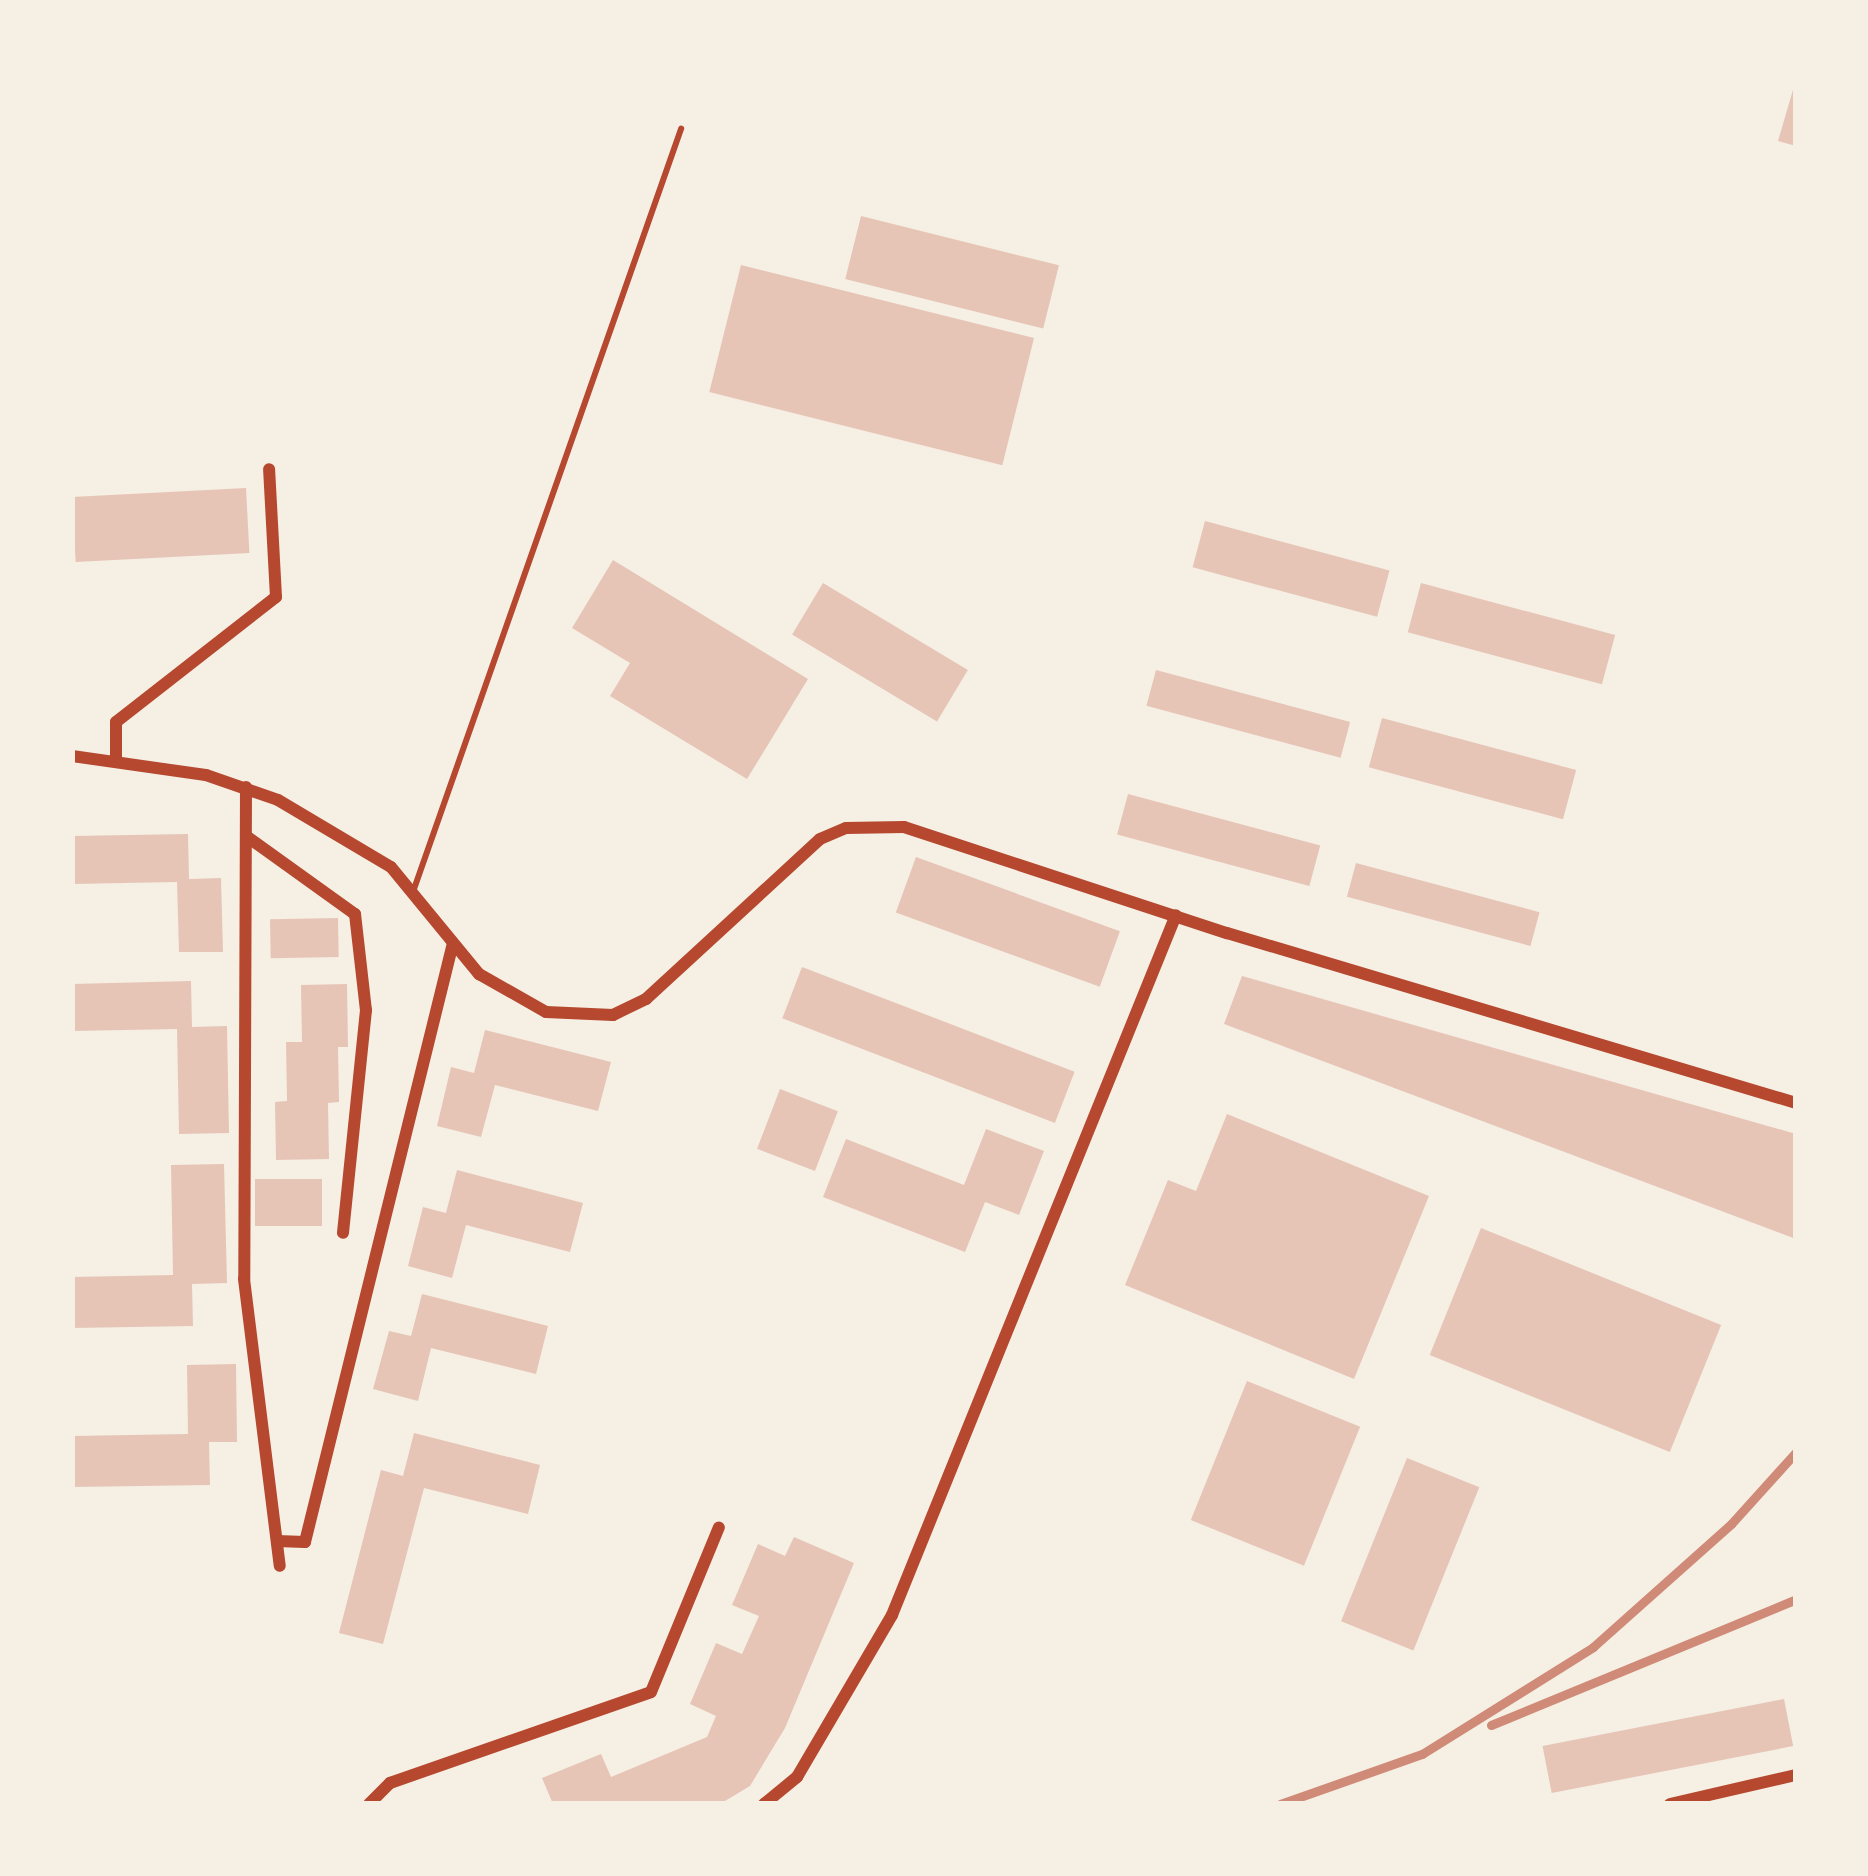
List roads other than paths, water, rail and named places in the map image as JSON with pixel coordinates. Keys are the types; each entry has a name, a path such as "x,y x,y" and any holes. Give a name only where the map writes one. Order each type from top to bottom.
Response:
{"street":[{"path":"116,760 116,722 276,597 269,469"},
{"path":"72,756 116,760 246,787 391,867 415,890 453,943 517,1000 580,1017 613,1015 679,976 820,839 868,826 944,834 1176,915 1796,1103"},
{"path":"246,787 244,1280 280,1566"},
{"path":"246,836 355,914 366,1010 344,1233"},
{"path":"764,1804 797,1777 892,1615 1176,915"},
{"path":"277,1541 305,1542 453,943"},
{"path":"368,1804 390,1783 651,1692 719,1527"},
{"path":"1670,1804 1796,1775"}],"lane":[{"path":"415,890 681,129"}],"railway":[{"path":"1280,1804 1422,1754 1593,1647 1731,1524 1796,1452"},
{"path":"1491,1725 1796,1599"}]}
